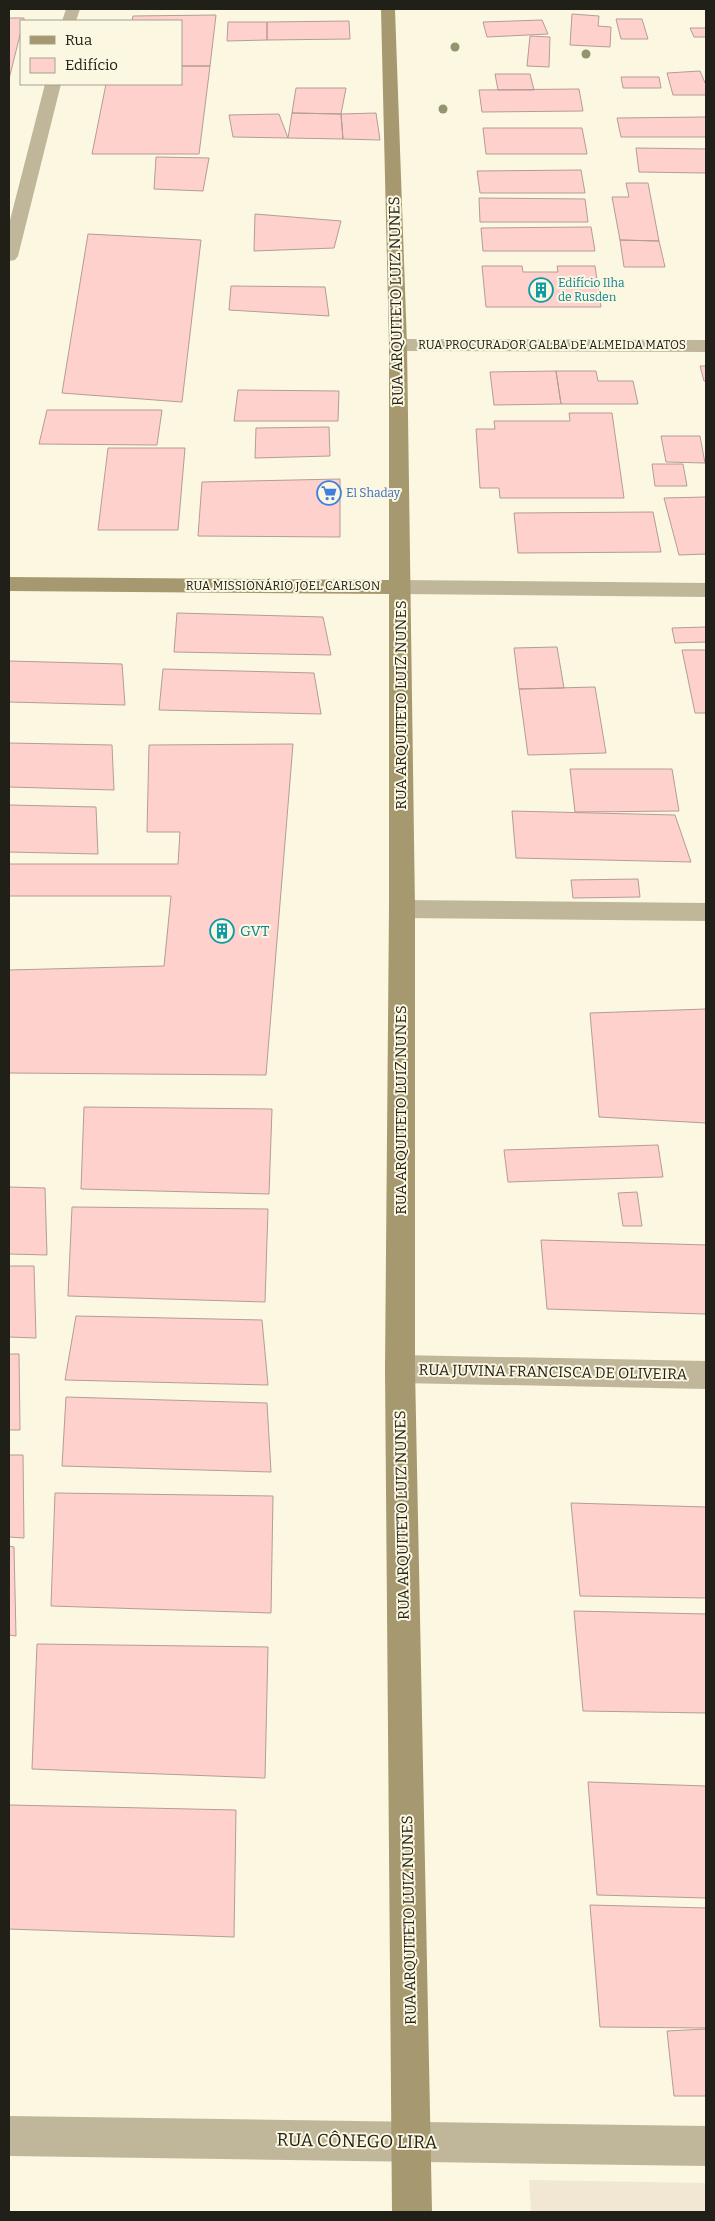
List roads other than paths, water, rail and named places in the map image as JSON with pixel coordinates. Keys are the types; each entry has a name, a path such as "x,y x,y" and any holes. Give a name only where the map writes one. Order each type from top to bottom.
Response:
{"main road":[{"name":"RUA ARQUITETO LUIZ NUNES","path":"388,9 398,345 402,909 400,1369 412,2212"},
{"name":"RUA MISSIONÁRIO JOEL CARLSON","path":"9,584 400,587"}],"street":[{"path":"9,256 53,85"},
{"name":"RUA PROCURADOR GALBA DE ALMEIDA MATOS","path":"398,345 706,346"},
{"name":"RUA MISSIONÁRIO JOEL CARLSON","path":"400,587 706,590"},
{"path":"402,909 706,912"},
{"name":"RUA JUVINA FRANCISCA DE OLIVEIRA","path":"400,1369 706,1375"},
{"name":"RUA CÔNEGO LIRA","path":"9,2136 706,2146"}],"place":[{"name":"Edifício Ilha de Rusden","path":"541,290"},
{"name":"El Shaday","path":"329,493"},
{"name":"GVT","path":"222,931"}]}
